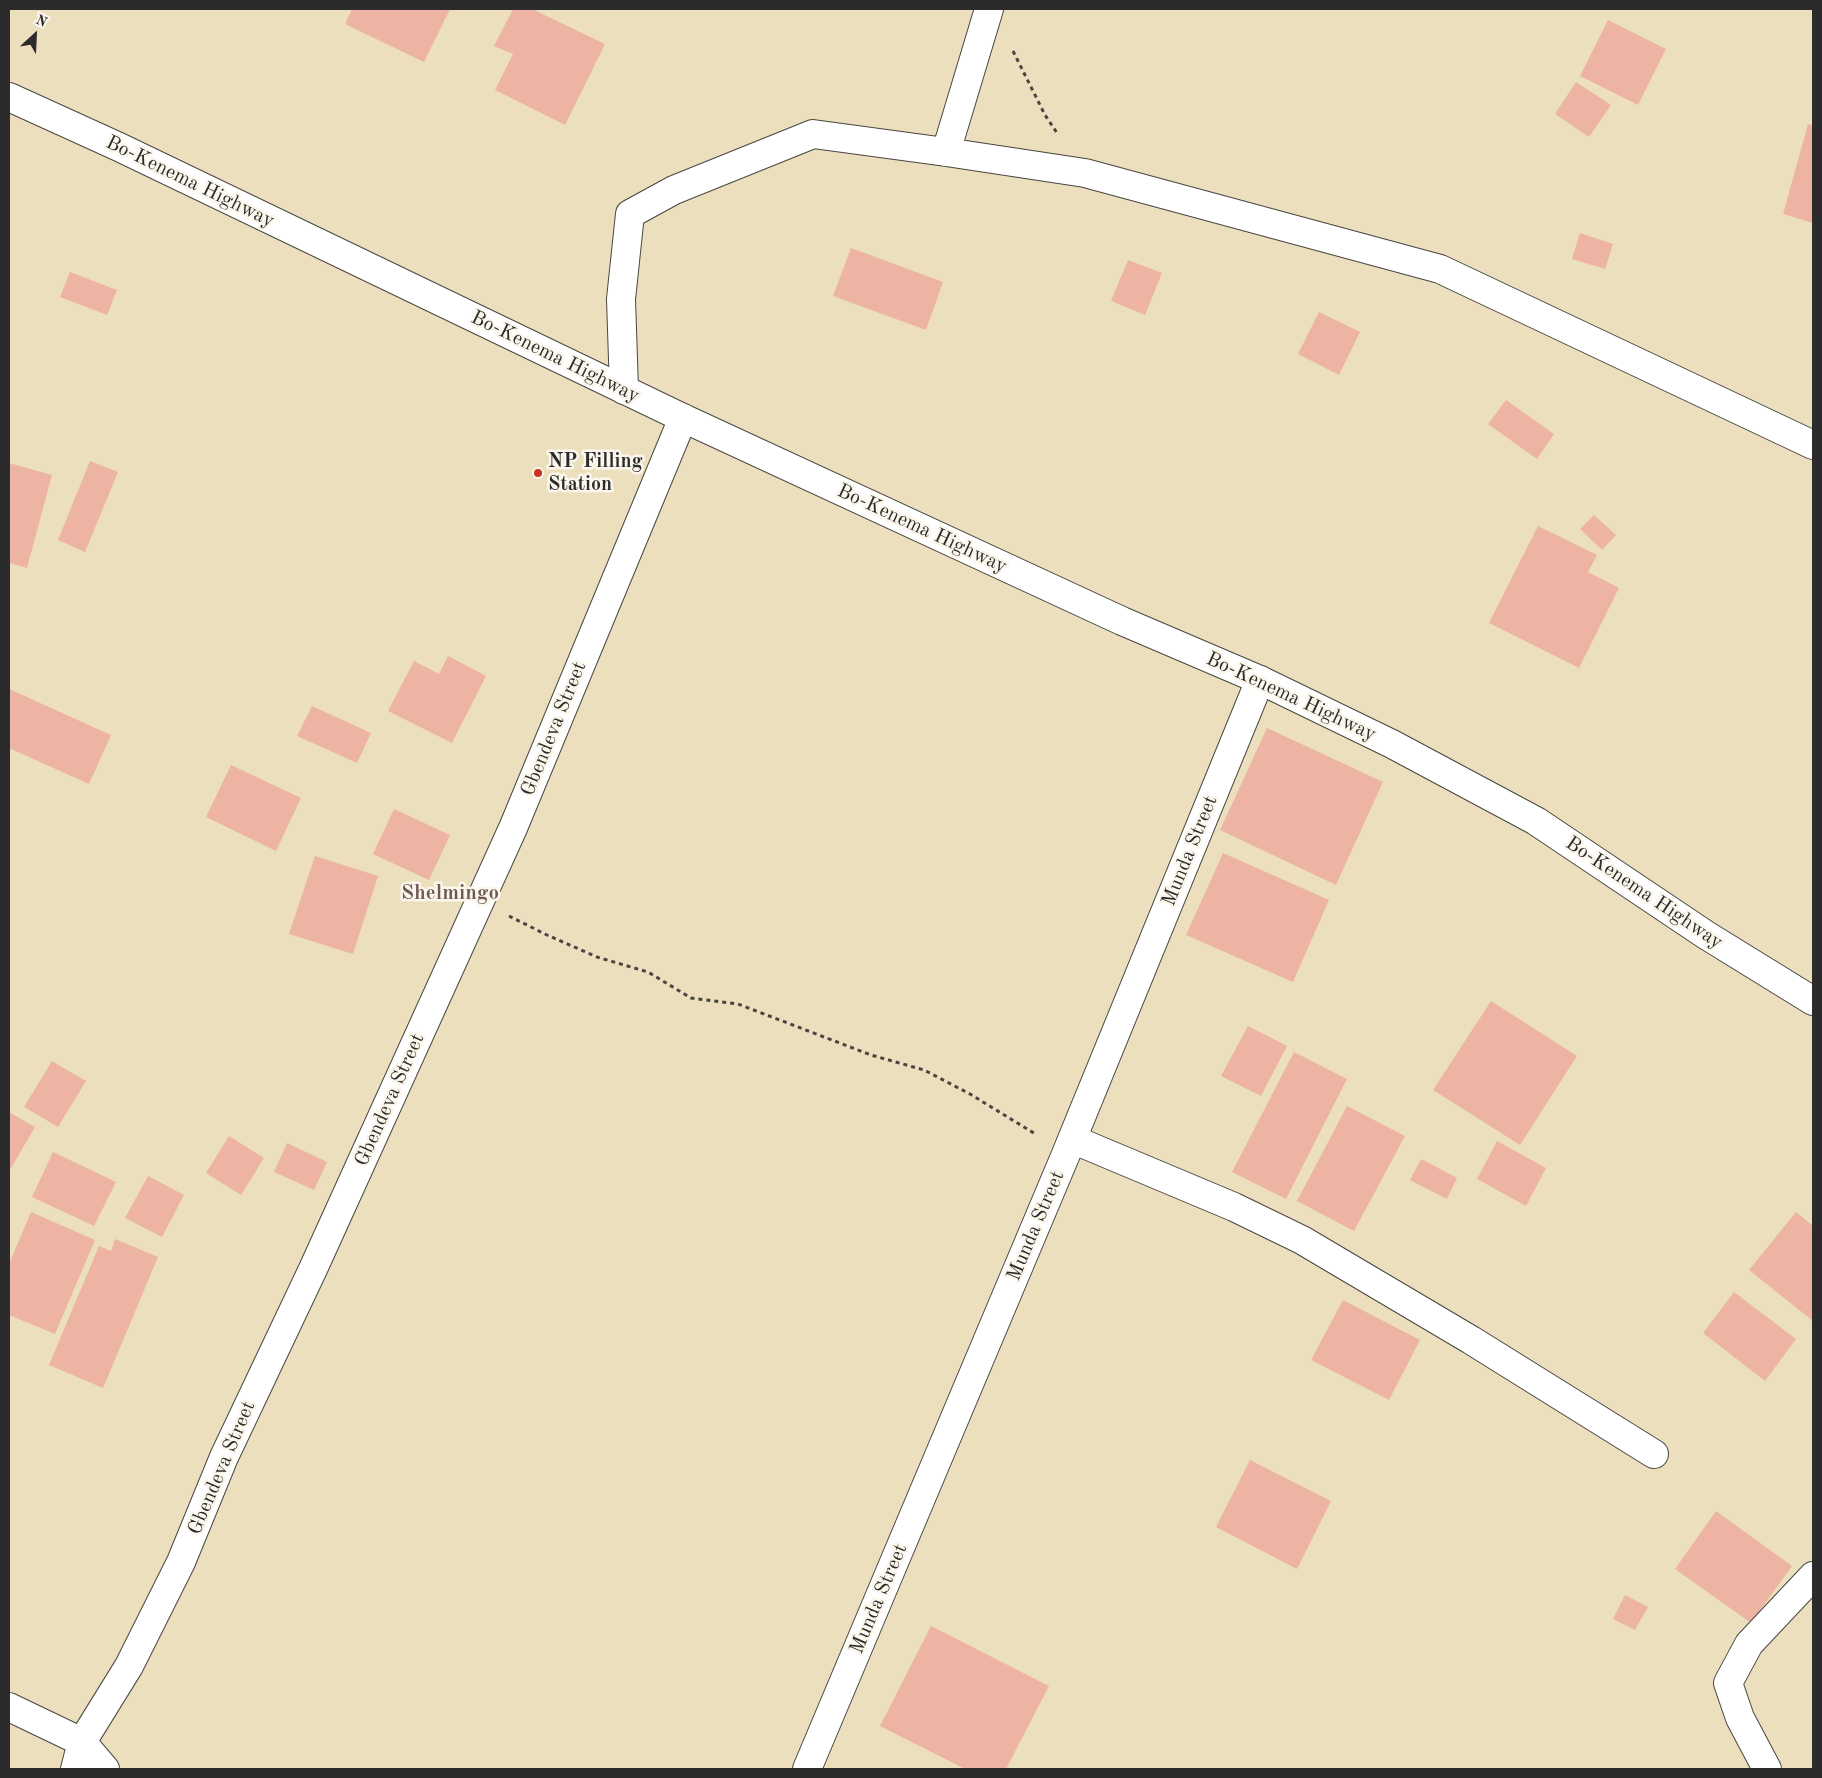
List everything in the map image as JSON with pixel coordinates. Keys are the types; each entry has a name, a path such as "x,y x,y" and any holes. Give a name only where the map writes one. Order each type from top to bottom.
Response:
{"main road":[{"path":"946,152 988,12"},
{"name":"Bo-Kenema Highway","path":"9,97 119,147 624,390 1122,621 1260,680 1392,744 1536,821 1706,935 1813,1001"},
{"path":"624,390 621,299 630,214 674,190 813,134 1085,173 1440,269 1813,446"},
{"name":"Gbendeva Street","path":"75,1769 82,1742 129,1666 182,1562 224,1456 313,1269 513,828 684,418"},
{"name":"Munda Street","path":"808,1769 1069,1146 1260,680"},
{"path":"1069,1146 1234,1207 1302,1240 1471,1340 1654,1454"},
{"path":"1767,1769 1740,1718 1728,1683 1749,1644 1813,1576"},
{"path":"9,1708 82,1742 106,1769"}],"path":[{"path":"988,12 1009,43 1044,115 1085,173"},
{"path":"479,901 547,935 597,957 648,972 691,998 738,1004 870,1055 924,1070 1010,1117 1069,1146"}],"building":[{"path":"352,9 450,9 424,62 345,24"},
{"path":"513,9 532,9 605,44 565,125 495,90 513,54 494,46"},
{"path":"1608,20 1666,49 1638,105 1580,76"},
{"path":"1576,82 1611,105 1589,137 1555,114"},
{"path":"1808,124 1813,126 1813,223 1783,214"},
{"path":"1580,233 1613,244 1605,269 1572,259"},
{"path":"851,248 943,282 926,330 833,296"},
{"path":"1128,260 1162,273 1145,315 1111,301"},
{"path":"70,272 117,290 107,315 60,297"},
{"path":"1319,312 1360,332 1339,375 1298,354"},
{"path":"1506,400 1554,434 1537,459 1488,424"},
{"path":"90,461 118,472 85,552 58,540"},
{"path":"9,463 52,475 27,568 9,563"},
{"path":"1594,515 1616,535 1602,550 1580,529"},
{"path":"1538,526 1597,555 1588,572 1619,588 1579,668 1489,623"},
{"path":"448,656 486,676 452,743 388,711 414,661 439,674"},
{"path":"9,689 111,735 89,784 9,748"},
{"path":"312,706 371,733 357,763 297,736"},
{"path":"1267,728 1383,782 1336,885 1220,830"},
{"path":"231,765 301,798 276,851 206,817"},
{"path":"394,809 450,835 429,880 373,854"},
{"path":"1223,853 1329,900 1293,982 1186,935"},
{"path":"315,856 378,876 353,954 289,934"},
{"path":"1491,1001 1577,1056 1520,1145 1433,1090"},
{"path":"1248,1026 1287,1046 1261,1096 1221,1076"},
{"path":"1294,1052 1347,1079 1286,1199 1232,1172"},
{"path":"52,1061 86,1081 58,1127 24,1107"},
{"path":"1347,1106 1405,1136 1354,1231 1297,1201"},
{"path":"9,1112 35,1127 10,1170 9,1170"},
{"path":"229,1136 264,1158 241,1195 206,1173"},
{"path":"1497,1141 1546,1168 1526,1206 1477,1179"},
{"path":"287,1143 327,1162 314,1190 274,1172"},
{"path":"53,1152 116,1182 94,1226 32,1197"},
{"path":"1421,1159 1457,1178 1447,1199 1410,1180"},
{"path":"148,1176 184,1195 162,1237 125,1218"},
{"path":"31,1212 95,1240 55,1334 9,1315 9,1264"},
{"path":"1796,1212 1813,1226 1813,1321 1749,1270"},
{"path":"115,1239 158,1257 103,1388 49,1365 99,1246 111,1251"},
{"path":"1734,1292 1796,1339 1765,1381 1703,1333"},
{"path":"1343,1300 1420,1340 1389,1400 1311,1360"},
{"path":"1250,1460 1331,1501 1297,1569 1216,1527"},
{"path":"1716,1511 1792,1566 1751,1623 1675,1569"},
{"path":"1625,1595 1648,1607 1635,1630 1613,1619"},
{"path":"931,1626 1049,1686 1006,1769 965,1769 880,1726"}],"place":[{"name":"NP Filling Station","path":"538,473"}],"district":[{"name":"Shelmingo","path":"450,893"}]}
